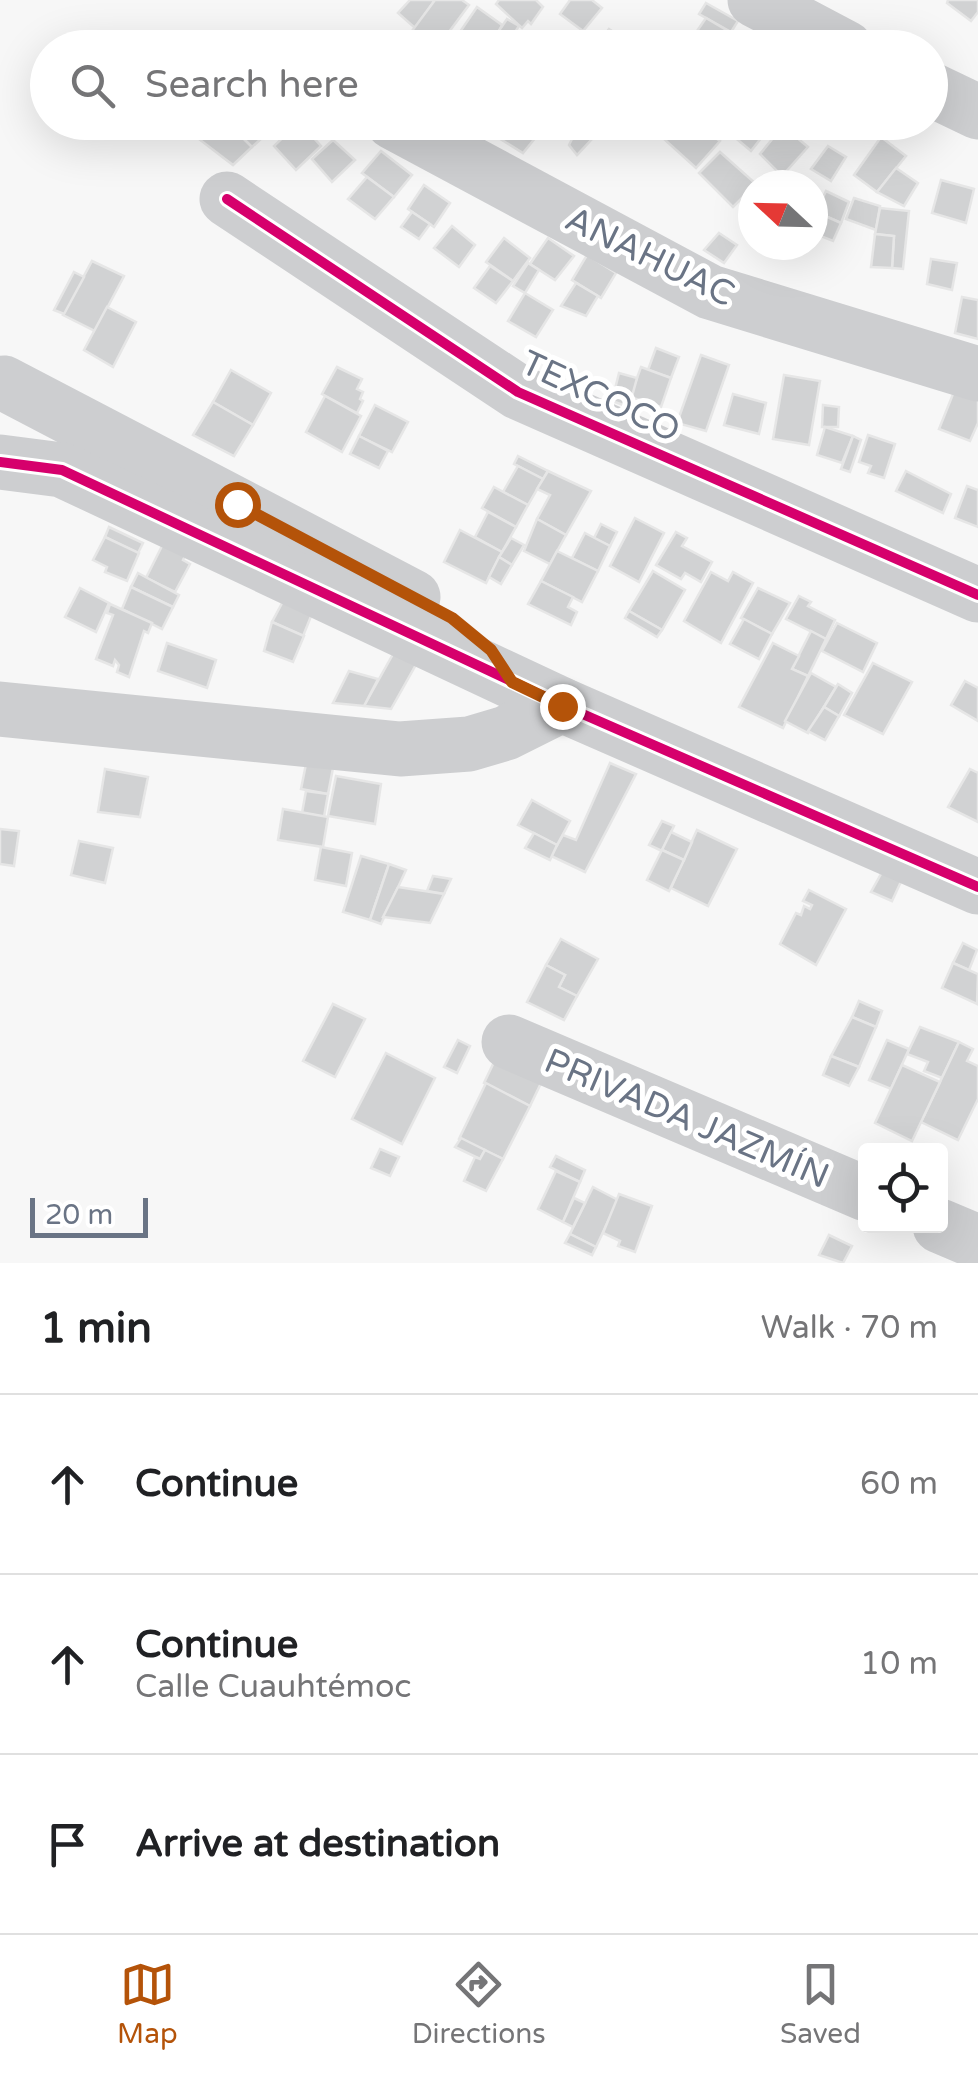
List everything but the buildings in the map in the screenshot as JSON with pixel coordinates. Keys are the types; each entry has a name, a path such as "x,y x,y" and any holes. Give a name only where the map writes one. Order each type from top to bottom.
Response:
{"street":[{"path":"755,0 812,30"},
{"path":"948,98 978,112"},
{"name":"ANAHUAC","path":"427,140 710,292 978,374"},
{"name":"TEXCOCO","path":"226,198 518,392 978,595"},
{"path":"4,383 452,618 491,650 512,682"},
{"path":"0,462 62,470 562,706 978,887"},
{"path":"0,709 400,749 468,744 506,733 562,706"},
{"name":"PRIVADA JAZMÍN","path":"509,1042 858,1191"},
{"path":"948,1229 978,1242"}],"cycle path":[{"path":"227,199 518,392 978,595"},
{"path":"0,462 62,470 562,705 978,887"}],"route":[{"path":"237,504 452,618 491,650 512,682 562,706"}]}
